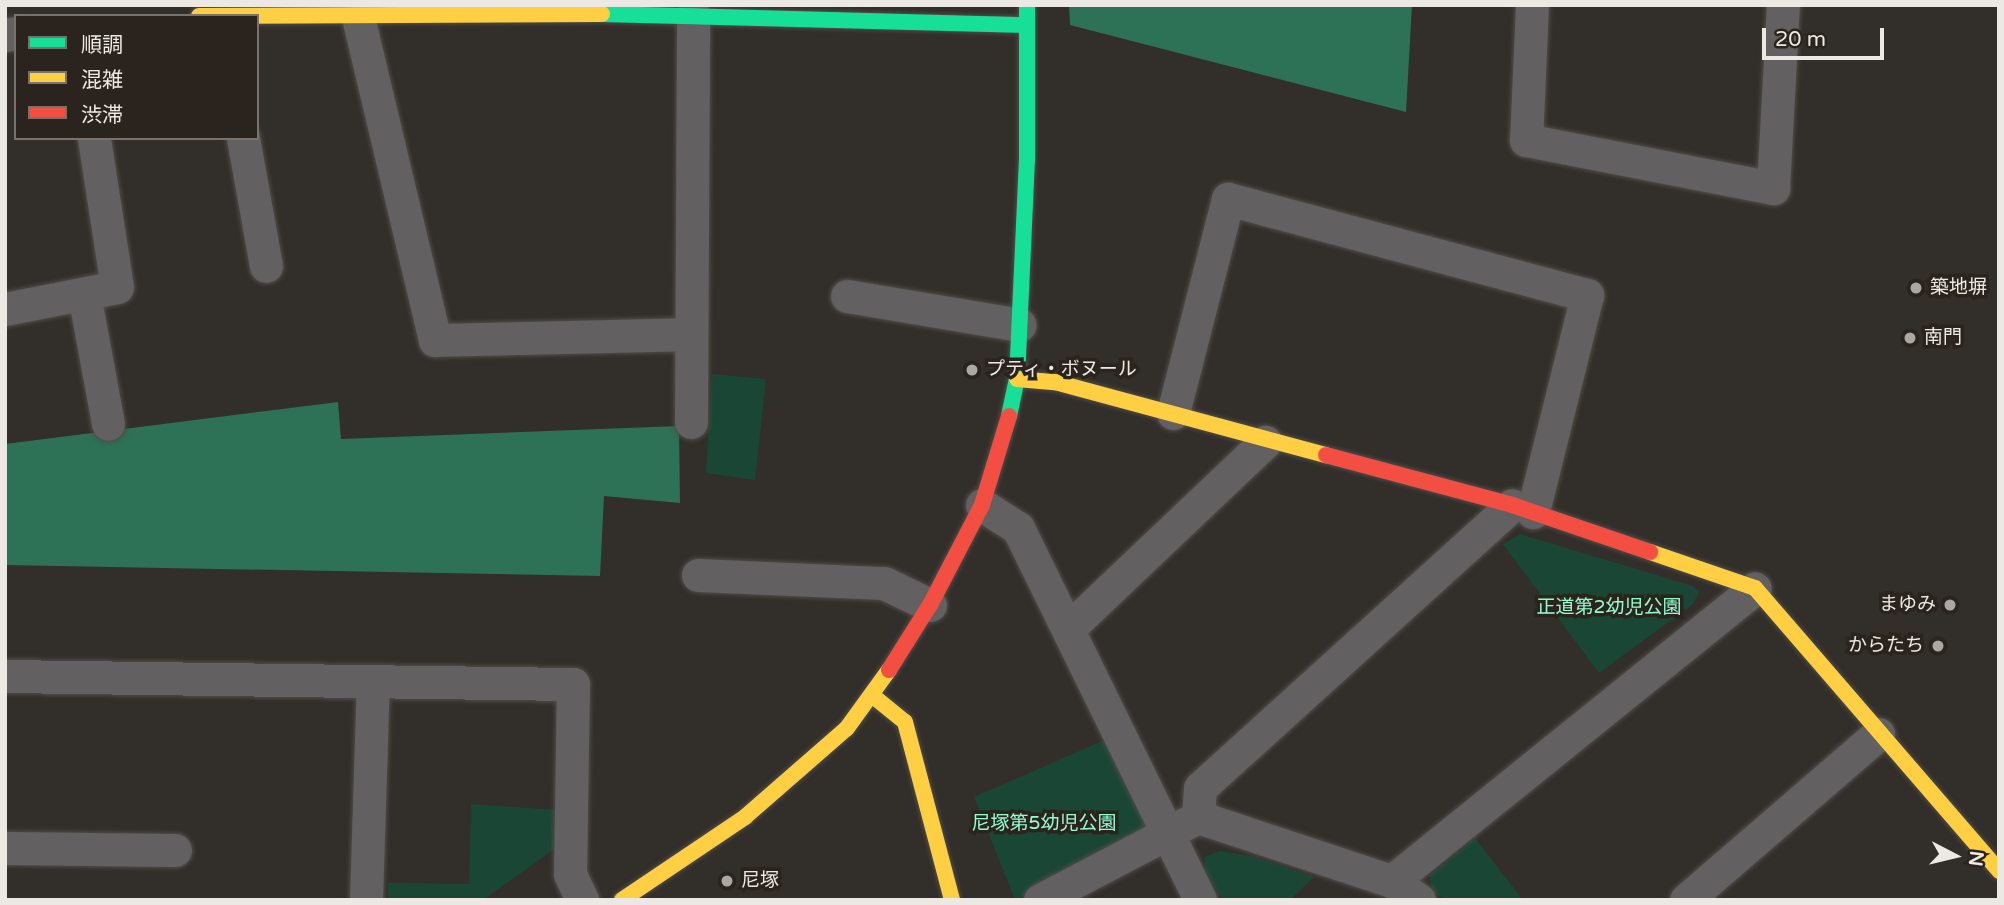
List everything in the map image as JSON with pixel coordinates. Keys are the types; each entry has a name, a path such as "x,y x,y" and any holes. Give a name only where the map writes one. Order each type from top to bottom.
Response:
{"street":[{"path":"622,900 745,817 847,728 873,696 930,605 982,505 1001,452 1017,379 1027,5"},
{"path":"1532,5 1526,141 1773,188 1783,5"},
{"path":"259,16 358,18 434,11 636,10 1027,25"},
{"path":"691,422 693,14"},
{"path":"358,18 435,340 691,334"},
{"path":"5,309 117,287 94,140"},
{"path":"243,140 266,266"},
{"path":"1173,414 1228,198 1587,295 1523,509 1200,788 1198,817"},
{"path":"84,294 108,424"},
{"path":"847,296 1020,325"},
{"path":"1017,379 1055,383 1265,442 1523,509 1755,587 1878,734 1999,871"},
{"path":"1068,629 1265,442"},
{"path":"982,505 1018,528 1200,900"},
{"path":"698,575 873,569 884,583 930,605"},
{"path":"1392,881 1755,587"},
{"path":"5,676 573,684 570,874 582,900"},
{"path":"366,900 373,681"},
{"path":"873,696 905,722 951,900"},
{"path":"1686,900 1878,734"},
{"path":"1040,900 1198,817 1392,881 1419,900"},
{"path":"5,848 175,850"}],"green space":[{"path":"1069,5 1412,5 1406,112 1070,25"},
{"path":"712,374 766,379 755,480 706,473"},
{"path":"338,402 341,439 679,426 680,503 604,496 600,576 5,565 5,444"},
{"name":"正道第2幼児公園","path":"1520,534 1693,586 1699,592 1693,604 1599,673 1503,544"},
{"name":"尼塚第5幼児公園","path":"1109,738 1148,829 1015,900 974,797"},
{"path":"471,804 556,810 556,848 483,900 388,900 388,883 469,884"},
{"path":"1475,838 1523,900 1446,900 1433,892 1429,876"},
{"path":"1220,851 1252,856 1314,877 1290,900 1223,900 1206,872 1204,857"}],"traffic: fast":[{"path":"1009,416 1017,379 1027,159 1027,5"},
{"path":"602,14 1027,25"}],"traffic: slow":[{"path":"259,16 602,14"},
{"path":"1017,379 1055,382 1326,455"},
{"path":"1650,552 1755,588 1999,871"},
{"path":"622,900 745,817 847,728 889,670"},
{"path":"873,696 905,722 952,900"}],"traffic: jam":[{"path":"889,670 930,605 982,505 1009,416"},
{"path":"1326,455 1512,505 1650,552"}],"place":[{"name":"築地塀","path":"1916,288"},
{"name":"南門","path":"1910,338"},
{"name":"プティ・ボヌール","path":"972,370"},
{"name":"まゆみ","path":"1950,605"},
{"name":"からたち","path":"1938,646"},
{"name":"尼塚","path":"727,881"}]}
